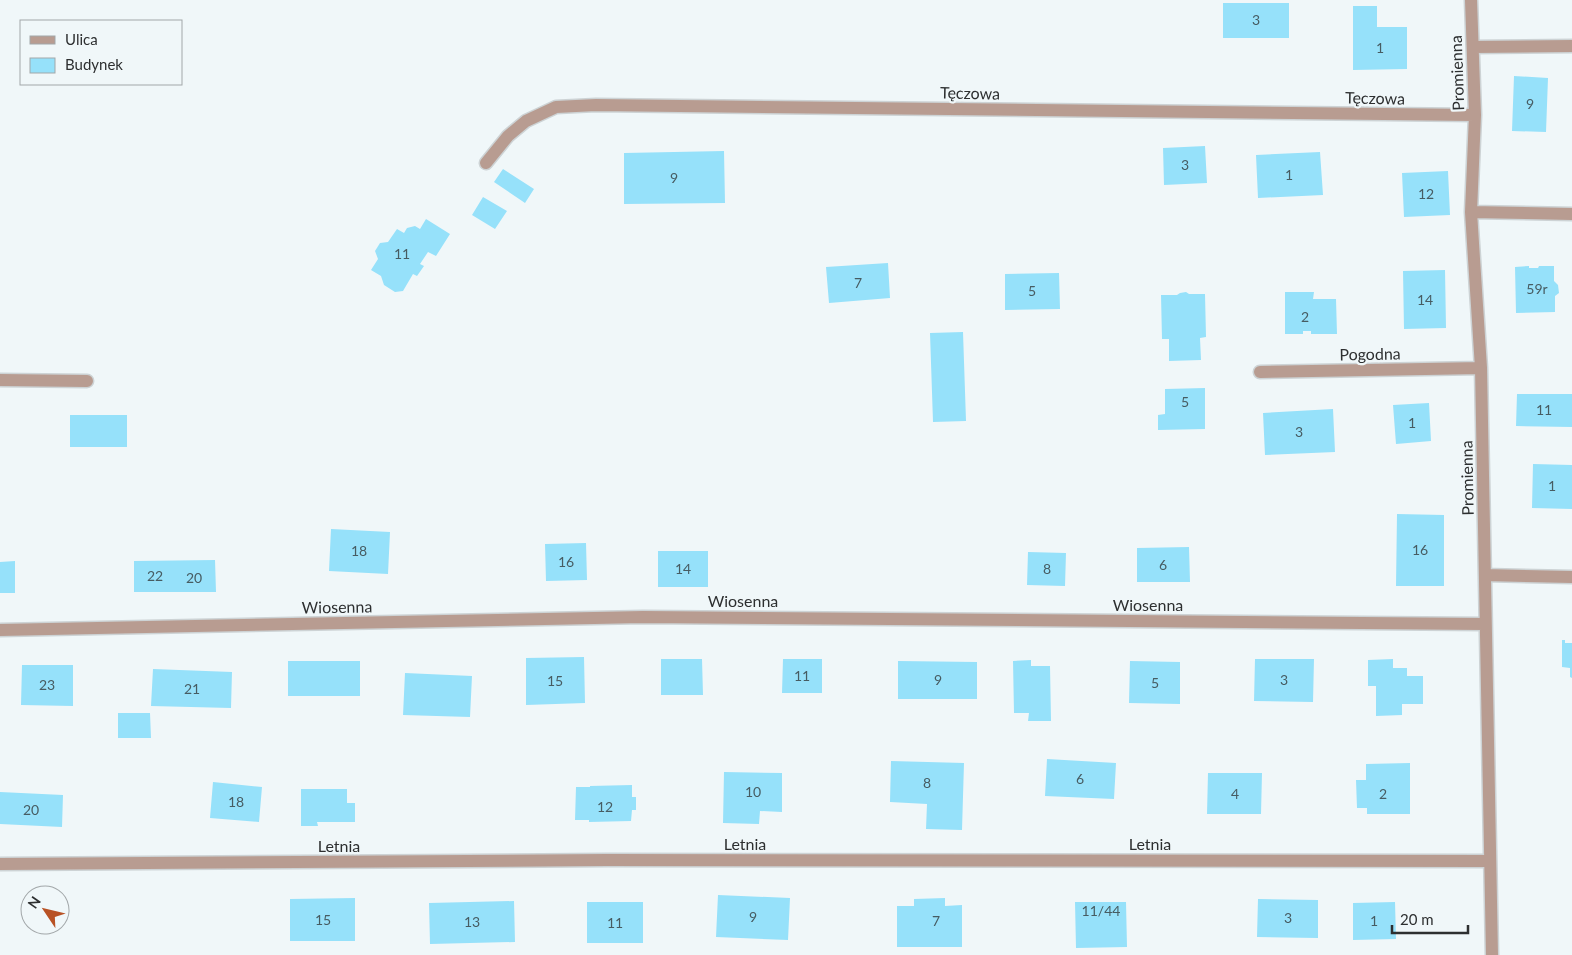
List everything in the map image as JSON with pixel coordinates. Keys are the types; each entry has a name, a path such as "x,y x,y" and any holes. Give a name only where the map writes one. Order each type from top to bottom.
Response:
{"street":[{"name":"Promienna","path":"1471,0 1475,116 1471,212 1481,368 1492,955"},
{"path":"1473,47 1572,46"},
{"name":"Tęczowa","path":"486,163 508,136 526,121 556,107 566,106 1475,116"},
{"path":"1471,212 1572,214"},
{"name":"Pogodna","path":"1260,372 1481,368"},
{"path":"0,380 87,381"},
{"path":"1485,575 1572,577"},
{"name":"Wiosenna","path":"0,630 643,617 1485,624"},
{"name":"Letnia","path":"0,864 597,860 1489,860"}],"building":[{"path":"1223,3 1289,3 1289,38 1223,38"},
{"path":"1353,6 1377,6 1377,27 1407,27 1407,69 1353,70"},
{"path":"1514,76 1548,78 1546,132 1512,131"},
{"path":"1205,146 1207,183 1164,185 1163,148"},
{"path":"724,151 725,203 624,204 624,153"},
{"path":"1320,152 1323,195 1258,198 1256,155"},
{"path":"503,169 534,189 525,203 494,182"},
{"path":"1448,171 1450,215 1404,217 1402,173"},
{"path":"483,197 507,211 495,229 472,215"},
{"path":"426,219 450,234 436,256 428,252 420,264 424,266 417,276 413,274 403,291 395,292 384,285 381,276 371,270 378,259 375,251 380,243 388,242 397,229 404,233 407,228 415,226 420,229"},
{"path":"888,263 890,298 829,303 826,267"},
{"path":"1529,266 1529,268 1538,268 1539,266 1554,266 1554,281 1558,285 1559,293 1555,296 1555,312 1516,313 1515,267"},
{"path":"1445,270 1446,328 1404,329 1403,271"},
{"path":"1059,273 1060,309 1005,310 1005,274"},
{"path":"1186,292 1189,294 1205,294 1206,337 1200,338 1201,360 1169,361 1169,339 1162,339 1161,295 1177,295"},
{"path":"1285,292 1314,292 1313,299 1336,299 1337,334 1311,334 1311,331 1303,331 1303,334 1285,334"},
{"path":"963,332 966,421 933,422 930,333"},
{"path":"1205,388 1205,429 1158,430 1158,415 1165,414 1165,389"},
{"path":"1517,394 1572,394 1572,427 1516,426"},
{"path":"1429,403 1431,441 1396,444 1393,405"},
{"path":"1333,409 1335,452 1265,455 1263,413"},
{"path":"70,415 127,415 127,447 70,447"},
{"path":"1533,464 1572,465 1572,509 1532,508"},
{"path":"1397,514 1444,515 1444,586 1396,586"},
{"path":"331,529 390,532 388,574 329,571"},
{"path":"586,543 587,580 546,581 545,544"},
{"path":"1189,547 1190,582 1137,582 1137,548"},
{"path":"658,551 708,551 708,587 658,587"},
{"path":"1028,552 1066,553 1065,586 1027,585"},
{"path":"215,560 216,592 134,592 134,561"},
{"path":"15,561 15,593 0,593 0,562"},
{"path":"1562,640 1565,640 1565,643 1572,643 1572,678 1570,677 1570,668 1562,667"},
{"path":"584,657 585,703 526,705 526,658"},
{"path":"661,659 702,659 703,695 661,695"},
{"path":"783,659 822,659 822,693 782,693"},
{"path":"1255,659 1314,659 1313,702 1254,701"},
{"path":"1393,659 1393,668 1407,668 1407,676 1423,676 1423,704 1402,704 1402,715 1376,716 1376,686 1368,686 1368,660"},
{"path":"1031,660 1031,666 1050,666 1051,721 1028,721 1029,713 1014,713 1013,661"},
{"path":"288,661 360,661 360,696 288,696"},
{"path":"898,661 977,662 977,699 898,699"},
{"path":"1130,661 1180,662 1180,704 1129,703"},
{"path":"22,665 73,665 73,706 21,705"},
{"path":"153,669 232,672 231,708 151,706"},
{"path":"405,673 472,676 470,717 403,715"},
{"path":"118,713 150,713 151,738 118,738"},
{"path":"1047,759 1116,763 1114,799 1045,796"},
{"path":"891,761 964,763 962,830 926,829 927,804 890,802"},
{"path":"1410,763 1410,814 1367,814 1367,808 1357,808 1356,780 1366,780 1366,764"},
{"path":"724,772 782,773 782,812 760,811 759,824 723,823"},
{"path":"1208,773 1262,773 1261,814 1207,814"},
{"path":"213,782 262,787 259,822 210,818"},
{"path":"632,785 632,797 636,797 636,810 632,810 631,821 589,822 589,820 575,820 576,787"},
{"path":"301,789 347,789 347,803 355,803 355,822 317,822 318,826 301,826"},
{"path":"0,792 63,795 62,827 0,824"},
{"path":"718,895 790,898 788,940 716,937"},
{"path":"355,898 355,941 290,941 290,899"},
{"path":"945,898 945,906 962,905 962,947 897,947 897,906 914,906 914,899"},
{"path":"1258,899 1318,900 1318,938 1257,937"},
{"path":"514,901 515,942 430,944 429,903"},
{"path":"587,902 643,902 643,943 587,943"},
{"path":"1075,902 1126,902 1127,947 1076,948"},
{"path":"1395,902 1396,939 1353,940 1353,903"}]}
